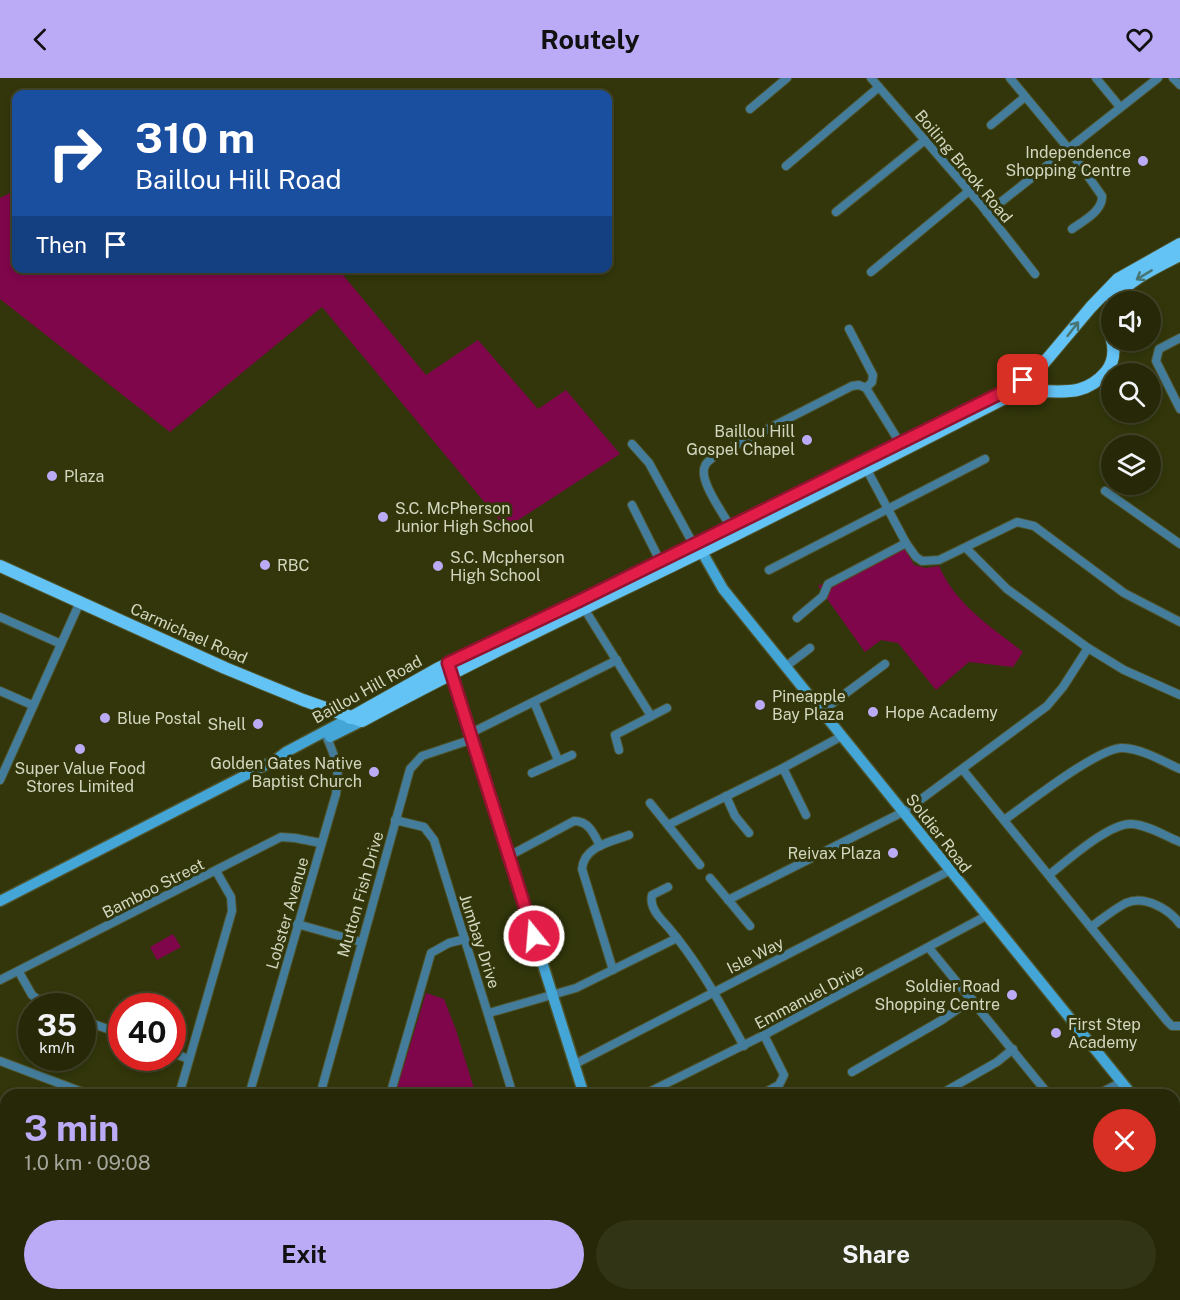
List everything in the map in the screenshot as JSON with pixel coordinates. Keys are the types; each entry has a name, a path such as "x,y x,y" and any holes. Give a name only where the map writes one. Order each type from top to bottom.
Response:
{"main road":[{"name":"Baillou Hill Road","path":"582,605 660,561 695,547 730,526 997,395 1030,375 1055,351 1091,307 1123,275 1180,244"},
{"path":"1121,291 1180,255"},
{"path":"1091,307 1101,306"},
{"name":"Baillou Hill Road","path":"282,756 288,756 327,738 356,719 370,706 582,605 695,547 866,468 1009,396 1020,392 1038,391 1067,393 1090,386 1111,366 1113,351"},
{"path":"1030,375 1038,391"},
{"name":"Soldier Road","path":"695,547 723,589 785,667 1127,1089"},
{"name":"Carmichael Road","path":"0,566 225,668 333,711 370,706"},
{"name":"Baillou Hill Road","path":"0,901 450,669"},
{"path":"450,669 582,1089"},
{"path":"333,711 356,719"}],"street":[{"path":"750,110 787,78"},
{"name":"Boiling Brook Road","path":"871,78 969,191 1035,274"},
{"path":"1010,78 1068,148 1099,191 1102,200 1098,209 1072,229"},
{"path":"1096,78 1120,107"},
{"path":"987,213 1158,78"},
{"path":"1173,78 1180,85"},
{"path":"786,166 879,87"},
{"path":"992,125 1025,97"},
{"path":"836,212 925,140"},
{"path":"871,272 969,191"},
{"path":"849,329 873,375 872,382 866,388"},
{"path":"1180,338 1159,349 1156,361 1180,409"},
{"path":"730,526 705,480 705,466 708,462 715,456 852,386 859,385 866,388 900,443"},
{"path":"632,444 649,463 695,547"},
{"path":"769,570 985,459"},
{"path":"866,468 906,543 916,557 922,561 939,560 1010,524 1027,523 1124,593 1180,622"},
{"path":"1111,495 1180,544"},
{"path":"632,505 660,561"},
{"path":"797,618 823,596 828,584 906,543"},
{"path":"966,548 1008,589 1088,648 1124,670 1180,694"},
{"path":"0,780 80,602"},
{"path":"582,605 651,716"},
{"path":"0,617 61,644"},
{"path":"785,667 810,648"},
{"path":"728,900 903,812 963,770 1047,706 1063,687 1088,648"},
{"name":"Mutton Fish Drive","path":"322,1089 405,780 414,763 422,756 472,736 617,660"},
{"path":"822,711 885,664"},
{"path":"0,691 32,705"},
{"path":"534,702 558,760"},
{"path":"619,750 615,735 667,708"},
{"path":"668,825 842,736"},
{"name":"Lobster Avenue","path":"251,1089 336,794 339,774 336,759 327,738"},
{"path":"1004,820 1113,748 1136,750 1180,769"},
{"path":"532,773 572,755"},
{"path":"783,768 806,815"},
{"path":"963,770 1167,1021 1172,1026 1180,1026"},
{"path":"726,796 735,816 749,832"},
{"path":"650,803 700,865"},
{"name":"Jumbay Drive","path":"395,820 418,824 430,833 434,840 511,1089"},
{"path":"509,856 574,821 581,821 587,825 600,846"},
{"path":"1049,875 1102,836 1124,824 1141,826 1180,842"},
{"path":"613,970 582,869 582,861 586,855 600,846 629,835"},
{"name":"Bamboo Street","path":"0,980 281,837 321,843"},
{"path":"181,1089 232,911 231,897 216,871"},
{"name":"Isle Way","path":"575,1064 949,871"},
{"path":"710,878 750,926"},
{"path":"668,887 652,895 651,903 654,910 677,938 713,992 744,1046"},
{"path":"1091,927 1126,903 1136,900 1156,905 1175,917 1180,924"},
{"name":"Emmanuel Drive","path":"655,1089 744,1046 986,916"},
{"path":"297,924 361,942"},
{"path":"489,1013 576,988 677,938"},
{"path":"392,1089 431,953 449,943 465,939"},
{"path":"929,948 1044,1089"},
{"path":"19,972 30,993"},
{"path":"852,1072 942,1020 972,999"},
{"path":"764,1035 784,1075 779,1085 771,1089"},
{"path":"950,1089 997,1062 1013,1049"},
{"path":"0,1061 74,1089"},
{"path":"1108,1089 1122,1082"}],"shaded area":[{"path":"12,192 12,273 341,273 426,375 478,340 538,409 566,390 620,454 506,528 322,307 170,432 0,299 0,198"},
{"path":"902,544 914,565 926,568 939,566 946,580 964,603 986,624 1023,652 1013,667 969,662 936,690 898,643 881,640 865,652 818,586"},
{"path":"173,934 181,947 157,960 150,947"},
{"path":"426,993 444,999 474,1089 397,1089"}],"place":[{"name":"Independence Shopping Centre","path":"1143,161"},
{"name":"Baillou Hill Gospel Chapel","path":"807,440"},
{"name":"Plaza","path":"52,476"},
{"name":"S.C. McPherson Junior High School","path":"383,517"},
{"name":"RBC","path":"265,565"},
{"name":"S.C. Mcpherson High School","path":"438,566"},
{"name":"Pineapple Bay Plaza","path":"760,705"},
{"name":"Hope Academy","path":"873,712"},
{"name":"Blue Postal","path":"105,718"},
{"name":"Shell","path":"258,724"},
{"name":"Super Value Food Stores Limited","path":"80,749"},
{"name":"Golden Gates Native Baptist Church","path":"374,772"},
{"name":"Reivax Plaza","path":"893,853"},
{"name":"Soldier Road Shopping Centre","path":"1012,995"},
{"name":"First Step Academy","path":"1056,1033"}],"route":[{"path":"534,936 448,663 864,461 1023,380"}]}
